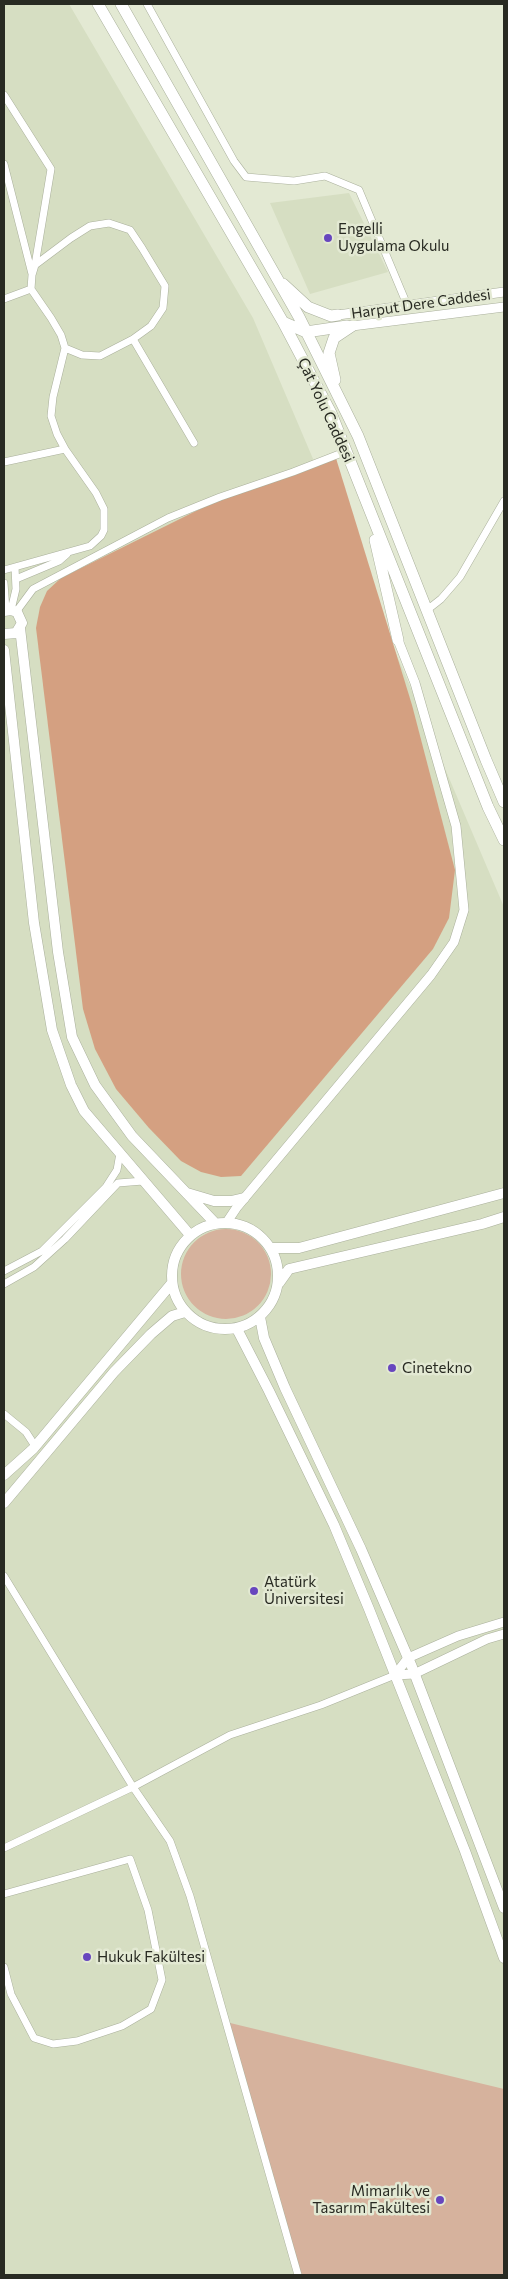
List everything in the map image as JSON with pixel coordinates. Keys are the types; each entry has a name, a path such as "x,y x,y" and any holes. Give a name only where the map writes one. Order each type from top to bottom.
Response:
{"highway":[{"name":"Çat Yolu Caddesi","path":"98,4 283,322 331,413 488,807 504,840"},
{"name":"Çat Yolu Caddesi","path":"121,4 279,281 358,436 504,802"},
{"path":"279,281 308,307 331,316 338,316"},
{"path":"283,322 306,332 352,326"},
{"path":"336,392 330,353 334,338 352,326"},
{"path":"368,509 398,640"}],"main road":[{"path":"9,611 21,618 20,628 56,933 72,1037 95,1085 132,1136 215,1223"},
{"path":"4,634 12,634 20,628"},
{"path":"4,650 34,923 52,1030 71,1084 84,1111 190,1235"},
{"path":"186,1192 214,1201 231,1201 244,1198"},
{"path":"271,1248 299,1248 504,1193"},
{"path":"278,1284 289,1269 482,1224 504,1217"},
{"path":"227,1222 250,1229 260,1235 271,1248 278,1271 278,1284 275,1296 260,1317 237,1329 219,1330 202,1325 185,1312 177,1300 172,1283 172,1265 179,1249 190,1235 215,1223 227,1222"},
{"path":"4,1475 36,1446 172,1283"},
{"path":"4,1503 114,1372 151,1334 172,1316 185,1312"},
{"path":"260,1317 264,1338 285,1388 361,1549 408,1658 504,1908"},
{"path":"237,1329 270,1391 334,1525 465,1851 504,1958"}],"street":[{"path":"147,4 234,161 246,177 294,181 325,176 359,190 408,307"},
{"path":"4,95 51,169 31,289 61,335 65,348 53,397 51,416 65,449 96,493 104,510 105,522 104,530 96,542 90,546 4,570"},
{"path":"4,164 32,275"},
{"path":"36,265 90,226 109,223 130,230 165,286 163,308 151,326 133,339 100,356 82,355 65,348"},
{"path":"4,299 31,289"},
{"path":"500,293 503,308"},
{"name":"Harput Dere Caddesi","path":"338,316 500,293"},
{"name":"Harput Dere Caddesi","path":"352,326 503,308"},
{"path":"133,339 194,443"},
{"path":"4,462 65,449"},
{"path":"9,611 33,589 168,518 220,496 293,472 347,450"},
{"path":"427,610 441,599 460,577 504,500"},
{"path":"16,579 59,561 69,552"},
{"path":"9,611 16,589 15,567"},
{"path":"4,583 9,611"},
{"path":"227,1222 244,1198 431,975 454,942 464,910 456,826 415,684 398,640"},
{"path":"4,1271 42,1251 106,1187 117,1170 120,1153"},
{"path":"4,1284 34,1267 65,1239 118,1184 143,1181"},
{"path":"4,1414 26,1432 36,1446"},
{"path":"4,1576 133,1787 170,1841 190,1896 298,2275"},
{"path":"395,1675 408,1658 458,1636 504,1622"},
{"path":"4,1848 133,1787 230,1736 321,1705 395,1675 414,1674 487,1639 504,1634"},
{"path":"4,1894 130,1859 148,1910 162,1980 151,2009 144,2014 122,2026 77,2041 53,2044 34,2038 12,1994 4,1967"}],"shaded area":[{"name":"Atatürk Üniversitesi","path":"4,4 69,4 253,318 504,907 504,2275 4,2275"},
{"name":"Engelli Uygulama Okulu","path":"349,193 388,272 310,294 270,203"},
{"path":"335,455 412,705 455,870 449,918 433,949 241,1176 221,1177 201,1172 181,1161 149,1128 116,1089 95,1049 83,1009 36,628 40,607 47,591 61,578 204,507"},
{"path":"226,1229 243,1232 258,1242 268,1257 271,1274 268,1291 258,1306 243,1316 226,1319 209,1316 194,1306 184,1291 181,1274 184,1257 194,1242 209,1232"},
{"path":"226,2022 504,2089 504,2275 298,2275"}],"place":[{"name":"Engelli Uygulama Okulu","path":"328,238"},
{"name":"Cinetekno","path":"392,1368"},
{"name":"Atatürk Üniversitesi","path":"254,1591"},
{"name":"Hukuk Fakültesi","path":"87,1957"},
{"name":"Mimarlık ve Tasarım Fakültesi","path":"440,2200"}]}
